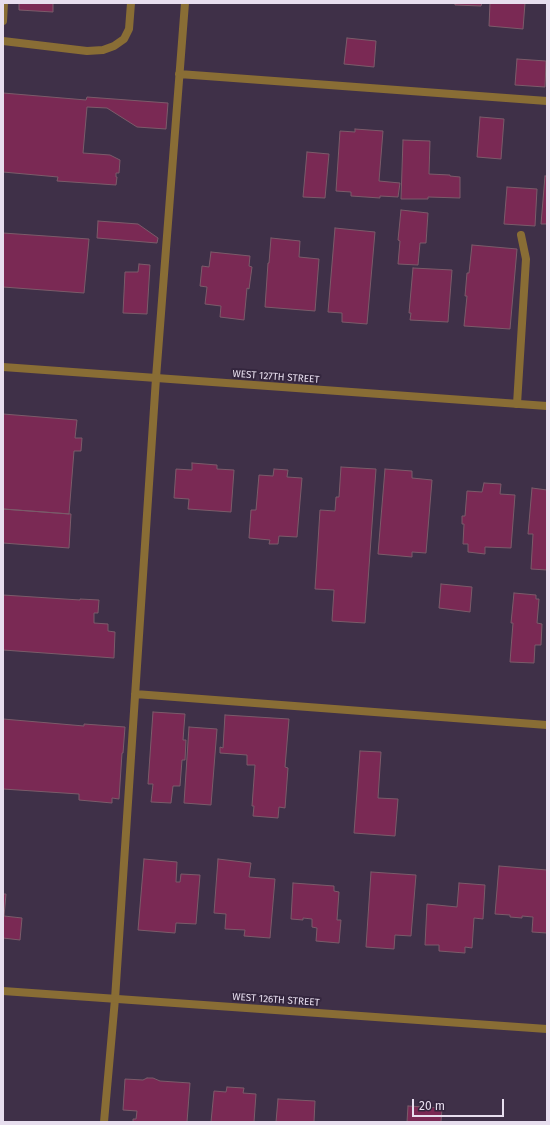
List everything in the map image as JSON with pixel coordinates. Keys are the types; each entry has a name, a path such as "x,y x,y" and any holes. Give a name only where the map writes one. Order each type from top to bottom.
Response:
{"street":[{"path":"3,21 4,3"},
{"path":"3,41 87,50 103,50 114,46 124,39 129,29 131,3"},
{"path":"104,1122 115,999 156,378 185,3"},
{"path":"179,74 547,101"},
{"path":"517,404 526,259 521,235"},
{"name":"WEST 127TH STREET","path":"3,367 547,406"},
{"path":"135,694 547,725"},
{"name":"WEST 126TH STREET","path":"3,991 547,1029"}],"building":[{"path":"19,3 53,3 53,12 19,10"},
{"path":"455,3 482,3 481,6 455,5"},
{"path":"490,3 525,3 523,29 489,26"},
{"path":"347,38 376,41 374,67 344,64"},
{"path":"517,59 546,61 545,87 515,85"},
{"path":"3,93 86,100 87,97 168,103 166,129 137,127 107,108 87,107 83,153 110,155 120,160 119,173 116,173 116,185 57,181 58,177 3,172"},
{"path":"480,117 504,119 501,159 477,157"},
{"path":"355,129 383,131 379,181 400,183 398,197 380,196 380,198 351,196 351,192 336,191 340,131 355,132"},
{"path":"403,140 430,141 429,174 460,177 460,198 428,197 428,199 401,199"},
{"path":"307,152 329,154 325,198 303,197"},
{"path":"545,176 547,176 547,224 541,224"},
{"path":"507,187 537,189 535,226 504,224"},
{"path":"401,210 428,213 426,243 420,243 418,265 398,264 400,241 398,240"},
{"path":"98,221 138,224 158,238 157,243 97,238"},
{"path":"335,228 375,232 367,324 342,322 342,313 328,312"},
{"path":"3,233 89,239 84,293 3,287"},
{"path":"271,238 300,241 299,257 319,259 315,311 265,307"},
{"path":"472,245 517,249 510,329 464,326 467,296 465,296 467,273 469,273"},
{"path":"211,252 250,256 249,266 252,267 249,289 247,288 244,320 220,317 221,306 205,304 207,287 200,286 202,266 209,267"},
{"path":"139,264 150,265 147,314 123,313 125,272 138,272"},
{"path":"413,268 452,270 448,322 410,320 411,313 409,313"},
{"path":"3,414 77,420 75,438 82,438 81,451 74,451 69,514 3,509"},
{"path":"192,463 217,465 217,469 234,470 231,512 188,509 189,499 174,498 176,469 192,470"},
{"path":"341,467 376,469 365,623 332,621 334,590 315,589 320,510 335,511 336,497 339,497"},
{"path":"274,469 288,470 287,477 302,478 297,537 279,536 278,544 269,544 270,540 249,538 251,510 256,510 259,475 273,476"},
{"path":"385,469 412,471 412,478 432,480 426,553 412,552 412,557 378,554"},
{"path":"484,483 501,484 500,494 515,495 511,548 485,547 485,554 468,552 468,544 463,544 464,524 462,524 462,516 465,516 467,491 482,492"},
{"path":"532,488 547,490 547,570 531,569 533,534 528,534"},
{"path":"3,509 71,514 69,548 3,543"},
{"path":"441,584 472,587 470,612 439,608"},
{"path":"514,593 536,595 536,599 539,599 537,623 542,624 541,645 535,645 534,663 510,662 513,623 511,623"},
{"path":"3,595 99,600 98,613 94,613 94,623 108,624 108,631 115,632 114,658 3,650"},
{"path":"153,712 185,714 183,740 186,740 185,760 182,760 180,786 173,786 171,803 151,802 153,784 148,784"},
{"path":"225,715 289,719 285,767 288,768 285,808 279,807 278,818 253,816 254,806 252,806 255,765 247,765 247,755 220,753 220,747 223,748"},
{"path":"3,719 84,726 84,724 125,727 119,799 112,798 112,803 79,800 79,794 3,789"},
{"path":"189,727 217,729 211,805 184,803"},
{"path":"360,751 381,752 378,798 398,799 395,836 354,833"},
{"path":"144,859 177,862 176,882 180,882 181,874 200,875 196,924 176,923 175,933 138,930"},
{"path":"218,859 251,863 249,877 275,879 270,938 244,936 245,930 225,929 226,914 214,913"},
{"path":"499,866 547,870 547,933 532,932 533,917 522,916 522,918 510,917 510,915 495,914"},
{"path":"371,872 416,875 411,936 395,935 394,949 366,947"},
{"path":"293,883 334,886 334,891 339,892 337,920 341,920 339,943 316,941 317,928 312,927 312,919 291,919"},
{"path":"459,883 485,885 483,919 474,918 472,948 465,947 465,953 439,951 439,945 425,945 427,904 457,907"},
{"path":"3,894 6,894 4,916 22,918 20,940 3,938"},
{"path":"153,1078 160,1081 190,1083 187,1122 133,1122 133,1119 136,1119 137,1111 123,1110 125,1079 143,1080"},
{"path":"227,1087 244,1088 243,1093 256,1094 254,1122 211,1122 214,1091 226,1092"},
{"path":"278,1099 315,1101 314,1122 276,1122"},
{"path":"408,1106 442,1108 441,1122 407,1122"}]}
